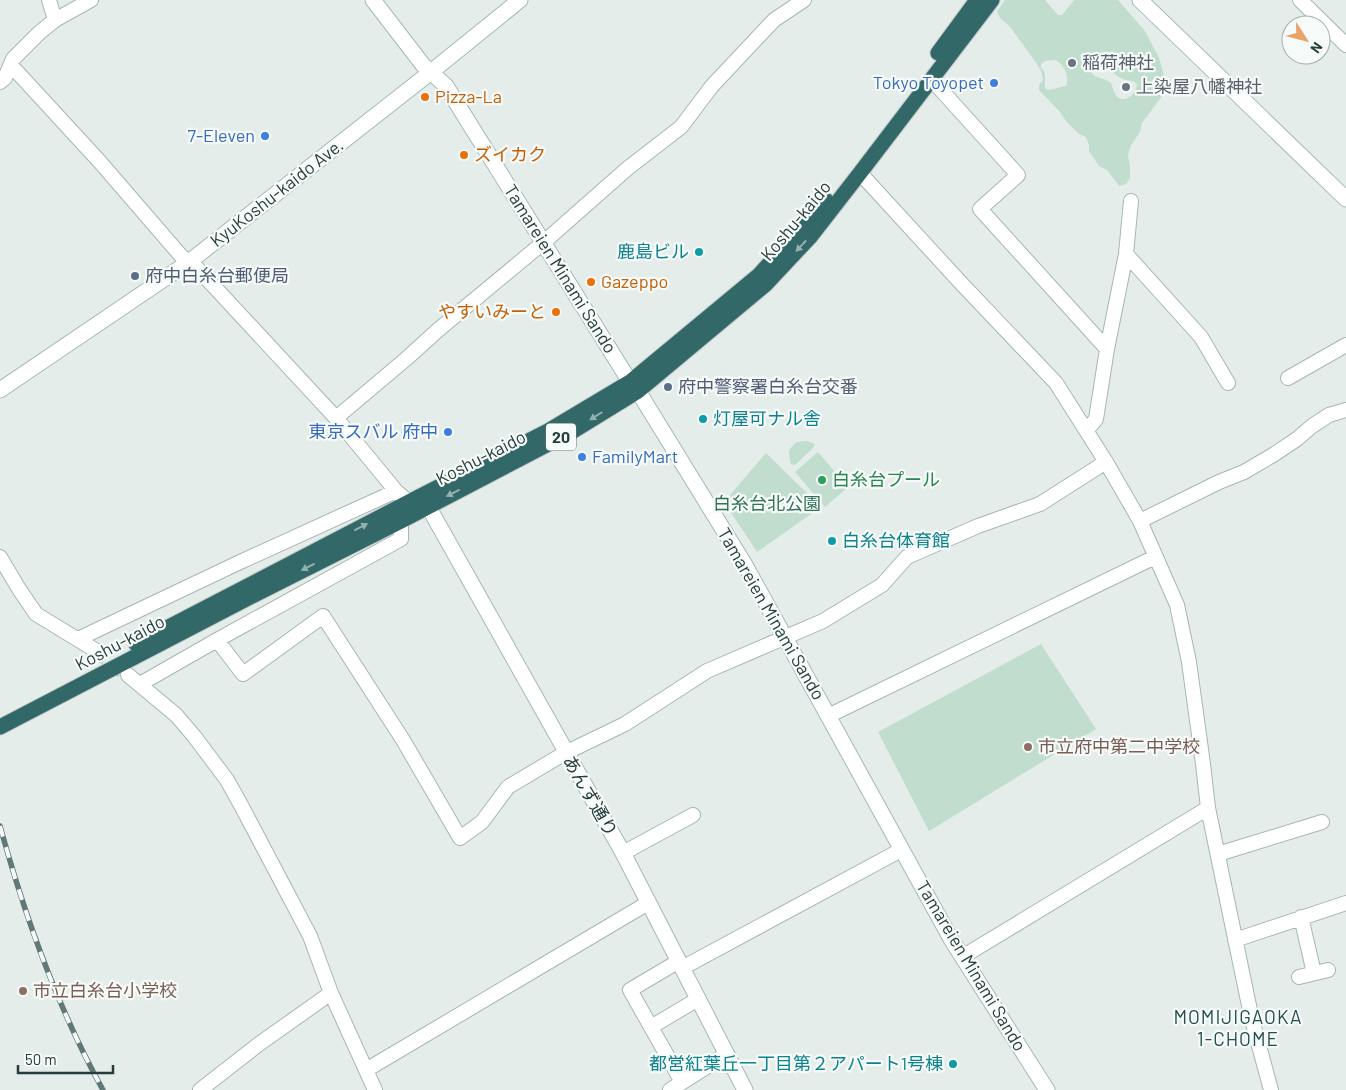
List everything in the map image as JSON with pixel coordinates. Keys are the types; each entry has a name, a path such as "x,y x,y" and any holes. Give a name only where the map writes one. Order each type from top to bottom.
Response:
{"highway":[{"name":"Koshu-kaido","path":"634,387 752,281 814,215 853,167 977,0"},
{"name":"Koshu-kaido","path":"4,719 401,521 428,500 548,431 634,387 765,285 811,236 992,0"},
{"name":"Koshu-kaido","path":"4,719 409,502 428,500"}],"street":[{"path":"49,0 55,20"},
{"path":"0,82 5,78 13,59 55,20 91,0"},
{"name":"Tamareien Minami Sando","path":"373,0 423,65 446,86 745,565 901,850 962,957 1048,1090"},
{"name":"KyuKoshu-kaido Ave.","path":"0,390 189,262 520,0"},
{"path":"336,418 544,242 628,168 680,127 712,86 774,20 804,0"},
{"path":"1140,0 1346,199"},
{"path":"1300,0 1346,45"},
{"path":"11,66 100,162 182,257 195,266 336,418 396,490 409,502"},
{"path":"931,80 1018,174 980,210 1107,349"},
{"path":"860,173 1056,382 1087,430 1140,521 1176,605 1189,662 1208,808 1252,1020 1270,1090"},
{"path":"1087,430 1096,419 1107,349 1126,254 1131,201"},
{"path":"1126,254 1201,336 1228,383"},
{"path":"1288,378 1346,345"},
{"path":"1140,521 1219,482 1244,472 1297,439 1329,415 1346,410"},
{"path":"217,640 243,674 323,616 403,740 460,838 482,822 508,787 566,753 625,724 707,671 823,621 882,585 907,557 978,526 1040,504 1106,462"},
{"path":"78,639 396,490"},
{"name":"あんず通り","path":"428,500 566,753 623,853 746,1090"},
{"path":"140,684 401,539 401,521"},
{"path":"0,557 19,590 36,614 95,650"},
{"path":"828,716 1155,557"},
{"path":"128,675 176,715 226,780 310,936 331,993 375,1090"},
{"path":"962,957 1208,808"},
{"path":"623,853 693,815"},
{"path":"1218,854 1322,822"},
{"path":"727,1054 676,1086 651,1027 630,990 901,850"},
{"path":"366,1070 648,903"},
{"path":"1236,940 1346,903"},
{"path":"1300,977 1321,972 1301,917"},
{"path":"200,1090 259,1044 331,993"},
{"path":"651,1027 698,999"}],"green space":[{"path":"1005,0 1045,0 1058,15 1062,15 1074,0 1118,0 1145,31 1159,58 1165,79 1165,89 1142,123 1140,132 1131,145 1128,155 1130,178 1126,184 1119,186 1107,170 1099,166 1089,151 1086,137 1079,134 1066,121 1039,90 1039,85 1043,80 1041,71 997,11","holes":["1097,56 1104,58 1116,76 1137,84 1131,96 1125,99 1117,97 1111,83 1093,75 1092,60","1056,60 1066,71 1066,86 1048,90 1045,88 1045,75 1041,64 1045,61"]},
{"name":"白糸台プール","path":"807,441 815,444 813,448 795,465 791,464 789,454 791,447 797,442"},
{"name":"白糸台プール","path":"818,452 848,487 825,507 795,472"},
{"name":"白糸台北公園","path":"766,453 821,507 757,552 724,502"},
{"path":"1041,644 1096,729 929,831 878,732"}],"tunnel":[{"path":"95,650 123,672"}],"railway":[{"path":"0,826 31,928 71,1027 103,1090"}],"place":[{"name":"稲荷神社","path":"1072,63"},
{"name":"Tokyo Toyopet","path":"994,83"},
{"name":"上染屋八幡神社","path":"1126,87"},
{"name":"Pizza-La","path":"425,97"},
{"name":"7-Eleven","path":"265,136"},
{"name":"ズイカク","path":"464,155"},
{"name":"鹿島ビル","path":"699,252"},
{"name":"府中白糸台郵便局","path":"135,276"},
{"name":"Gazeppo","path":"591,282"},
{"name":"やすいみーと","path":"556,312"},
{"name":"府中警察署白糸台交番","path":"668,387"},
{"name":"灯屋可ナル舎","path":"703,419"},
{"name":"東京スバル 府中","path":"448,432"},
{"name":"FamilyMart","path":"582,457"},
{"name":"白糸台プール","path":"822,480"},
{"name":"白糸台体育館","path":"832,541"},
{"name":"市立府中第二中学校","path":"1028,747"},
{"name":"市立白糸台小学校","path":"23,991"},
{"name":"都営紅葉丘一丁目第２アパート1号棟","path":"953,1064"}],"district":[{"name":"MOMIJIGAOKA 1-CHOME","path":"1238,1028"}]}
